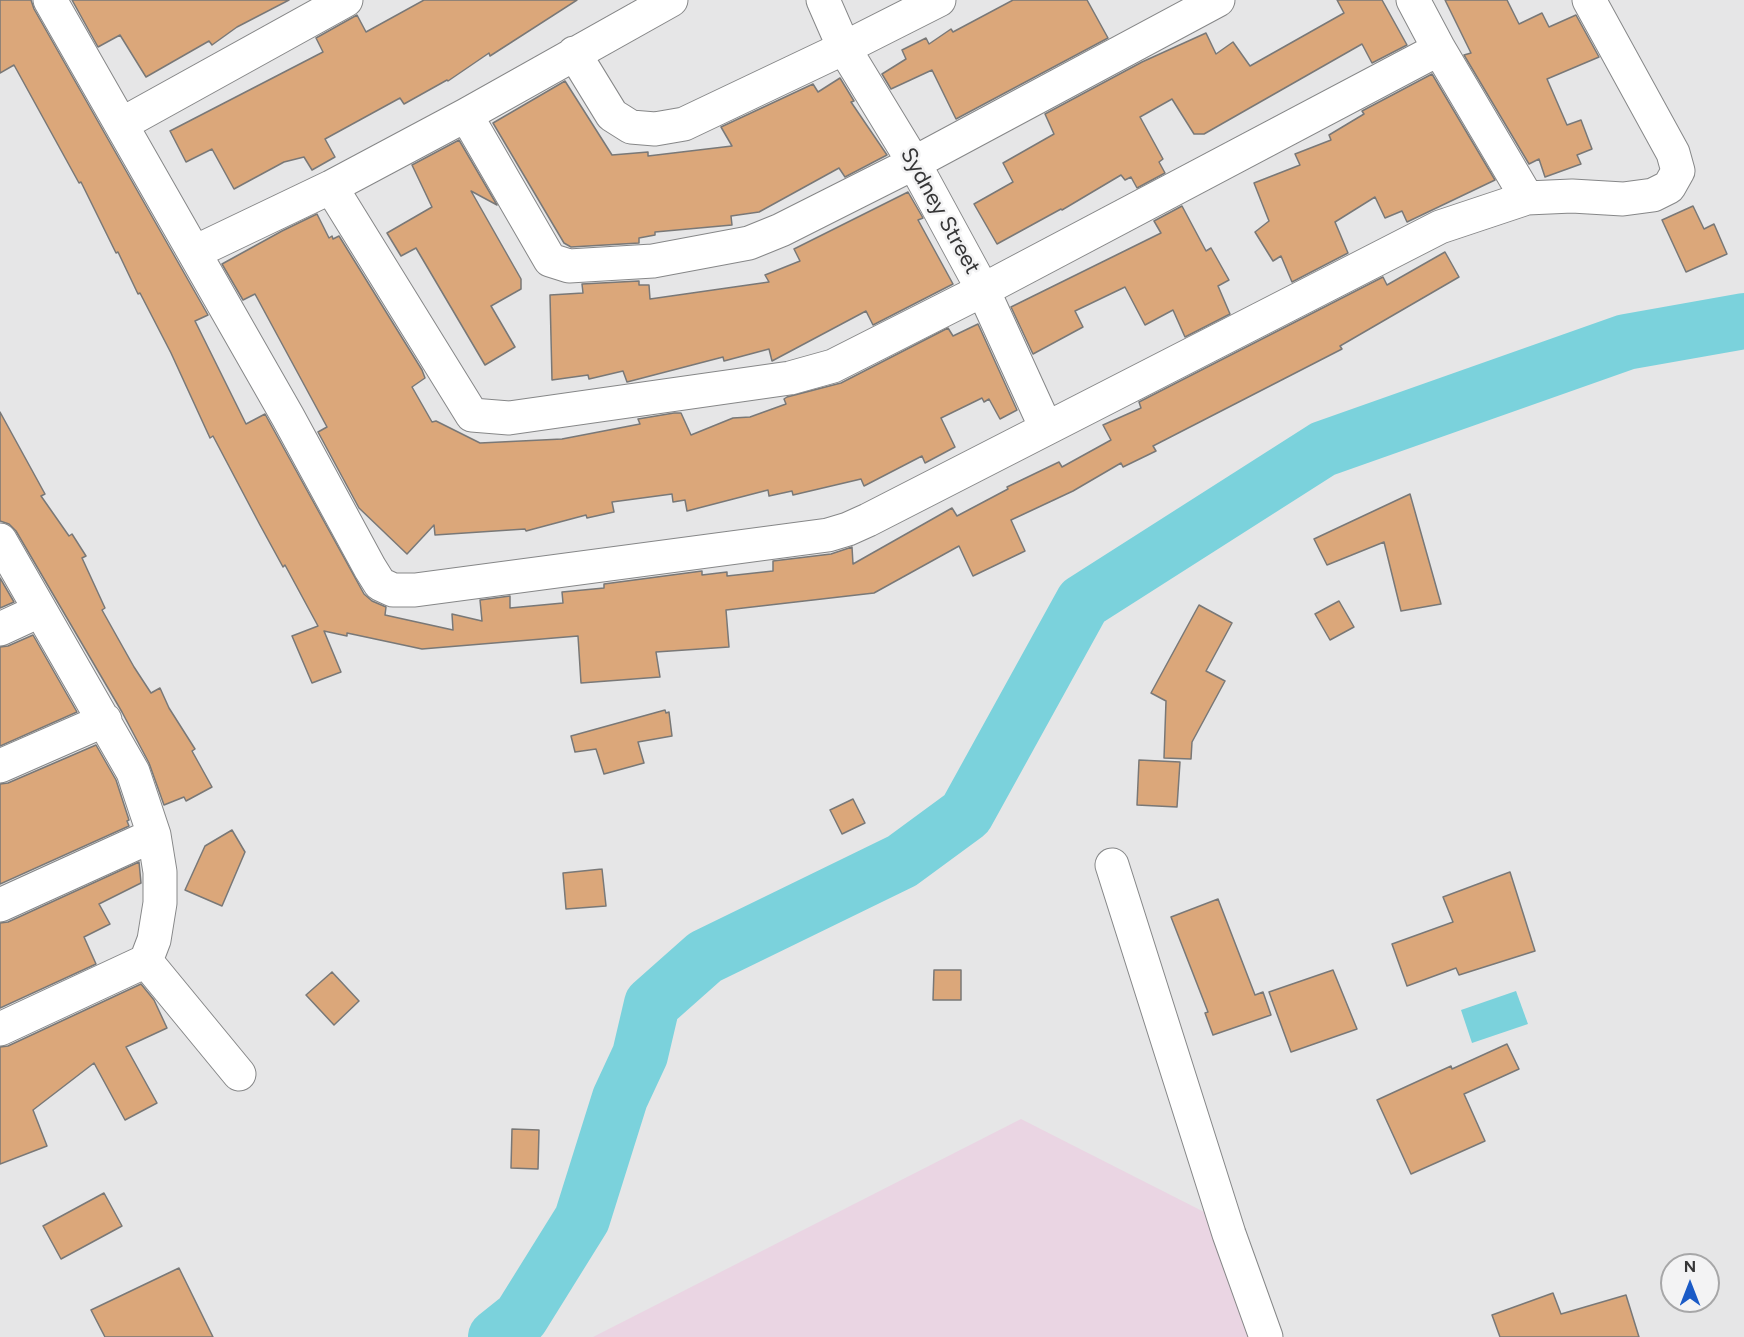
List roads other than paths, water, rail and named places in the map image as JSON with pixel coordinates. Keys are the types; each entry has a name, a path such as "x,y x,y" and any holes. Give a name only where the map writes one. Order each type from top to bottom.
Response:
{"street":[{"path":"122,124 346,0"},
{"path":"195,252 331,187 466,115 671,0"},
{"name":"Sydney Street","path":"823,0 844,48 914,163 983,290 1046,428"},
{"path":"574,53 612,115 631,127 655,129 684,124 939,0"},
{"path":"466,115 549,260 569,266 653,261 749,243 781,230 914,163 1218,0"},
{"path":"1413,0 1439,49 1527,198"},
{"path":"55,2 370,568 380,584 393,590 427,589 828,535 868,520 1440,227 1527,198 1572,196 1623,199 1653,195 1670,187 1678,171 1673,153 1589,0"},
{"path":"331,187 472,415 509,418 790,378 833,366 983,290 1439,49"},
{"path":"0,540 133,772 154,835 160,872 160,903 154,940 146,961 0,1029"},
{"path":"0,629 39,611"},
{"path":"0,766 105,720"},
{"path":"0,904 154,835"},
{"path":"1112,865 1229,1234 1266,1337"},
{"path":"146,961 239,1074"}],"water":[{"path":"1516,991 1528,1024 1472,1043 1461,1010"}],"waterway":[{"path":"496,1337 521,1317 582,1219 620,1098 640,1055 652,1004 705,957 902,861 966,814 1083,602 1323,449 1626,342 1744,321"}]}
